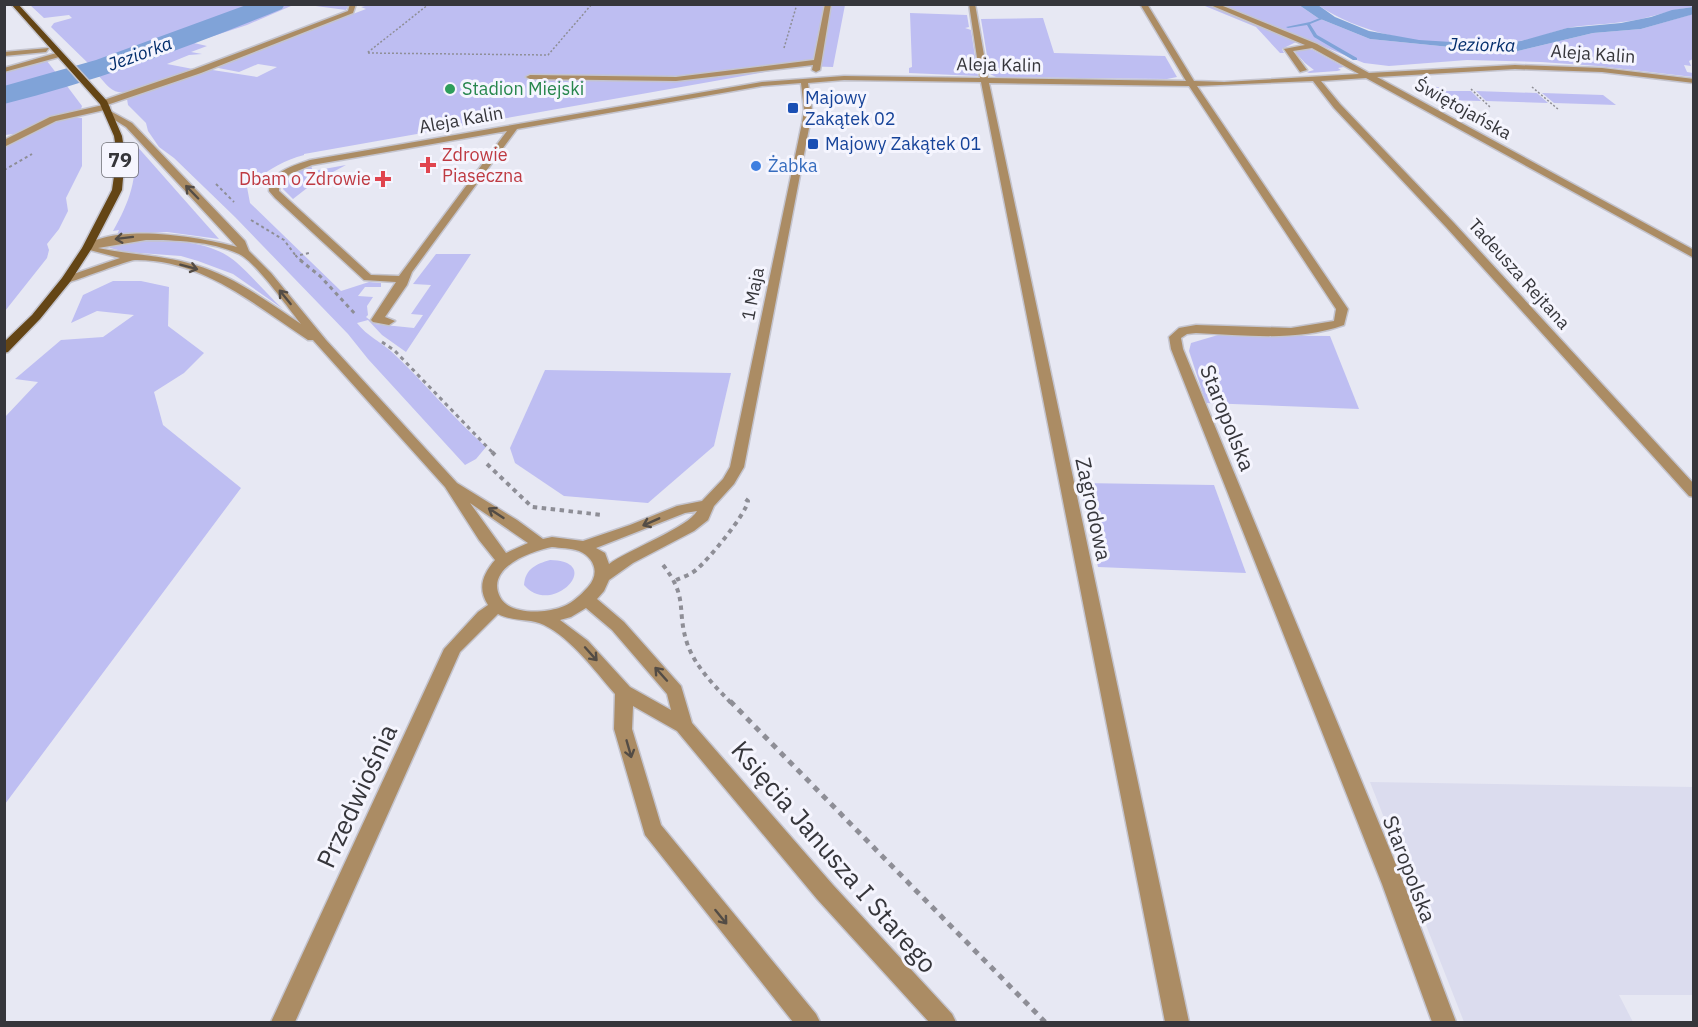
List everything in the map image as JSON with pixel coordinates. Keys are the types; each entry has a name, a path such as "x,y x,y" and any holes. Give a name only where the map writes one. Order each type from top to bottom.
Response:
{"main road":[{"name":"79","path":"4,349 36,317 66,280 87,248 113,198 119,178 121,155 118,136 106,108 78,72 14,4"}],"street":[{"path":"4,144 53,119 106,108 351,12 353,4"},
{"name":"1 Maja","path":"604,576 627,559 689,527 703,517 706,505 729,482 737,467 806,123 810,79 817,64 828,4"},
{"name":"Zagrodowa","path":"972,4 1177,1023"},
{"name":"Staropolska","path":"1143,4 1193,84 1342,309 1340,323 1328,329 1304,331 1196,329 1183,331 1175,337 1181,360 1393,884 1444,1023"},
{"name":"Świętojańska","path":"1211,4 1314,46 1694,255"},
{"path":"1303,70 1288,49 1314,46"},
{"path":"4,54 60,54"},
{"path":"4,70 60,54"},
{"path":"530,76 676,79 778,66 817,64"},
{"name":"Aleja Kalin","path":"333,246 274,191 274,184 281,177 310,163 762,84 810,79 1193,84 1316,80 1515,67 1602,70 1694,81"},
{"name":"Tadeusza Rejtana","path":"1316,80 1337,106 1458,234 1694,493"},
{"path":"106,108 129,125 241,243 244,252 267,275 322,343 451,484 484,536 504,561"},
{"path":"389,321 377,320 402,285 402,279 514,128"},
{"path":"87,248 121,238 160,236 192,239 244,252"},
{"path":"333,246 368,278 402,279"},
{"path":"87,248 131,259 169,262 209,273 322,343"},
{"path":"66,280 112,263 131,259"},
{"path":"451,484 540,544"},
{"path":"585,546 634,530 682,509 706,505"},
{"path":"570,542 585,546 597,554 604,564 604,576 599,589 588,601 572,610 546,618 523,618 498,606 491,596 490,585 495,572 504,561 517,552 540,544 570,542"},
{"name":"Księcia Janusza I Starego","path":"588,601 618,626 675,691 684,726"},
{"name":"Przedwiośnia","path":"283,1023 453,649 484,616 498,606"},
{"name":"Księcia Janusza I Starego","path":"546,618 582,645 624,692 684,726 825,892 944,1023"},
{"path":"624,692 623,729 652,829 808,1023"}],"path":[{"path":"429,4 367,52 548,55 592,4"},
{"path":"778,66 797,4"},
{"path":"1467,85 1490,107"},
{"path":"1532,87 1559,110"},
{"path":"333,246 296,256 320,276 360,320"},
{"path":"375,337 394,350 495,455"},
{"path":"487,464 530,506 604,515"},
{"path":"676,580 696,571 745,514 748,501"},
{"path":"660,561 676,580 680,590 690,651 717,688 1046,1023"}],"shaded area":[{"path":"1693,4 1694,7 1636,20 1573,27 1527,40 1469,45 1388,35 1339,17 1318,5"},
{"path":"30,5 263,5 143,50 91,66 51,27 54,23 72,18 69,15 44,18"},
{"path":"283,5 308,5 291,6 247,25 198,41 194,43 207,46 191,52 202,54 189,55 167,64 193,69 204,67 124,93 111,89 97,74"},
{"path":"308,5 349,5 346,10"},
{"name":"Stadion Miejski","path":"369,5 845,5 833,67 799,66 304,154 274,168 247,187 250,203 341,291 369,282 381,283 381,287 365,287 358,296 373,297 367,306 368,315 366,317 375,324 414,328 423,315 411,314 431,285 413,284 436,254 471,254 406,352 382,335 368,320 357,323 393,353 486,447 476,459 465,465 348,334 235,217 174,158 159,147 148,131 146,123 128,105 127,99 206,69 257,77 277,67 258,64 239,72 213,67 366,9 361,7"},
{"path":"1221,5 1299,5 1318,18 1370,39 1500,52 1514,52 1593,33 1641,29 1693,14 1693,59 1689,61 1691,66 1684,65 1687,72 1693,73 1693,77 1541,62 1467,60 1389,66 1364,63"},
{"path":"1205,6 1210,6 1296,42 1282,49 1284,53 1280,53 1256,27"},
{"path":"910,13 967,15 969,27 965,28 971,30 978,76 909,73 909,68 912,67"},
{"path":"1043,18 1054,53 1165,56 1177,77 1167,79 996,77 990,74 981,19"},
{"path":"1304,49 1313,50 1344,67 1338,68 1341,70 1337,71 1309,73 1307,72 1314,70 1295,52"},
{"path":"47,61 60,78 5,92 4,72"},
{"path":"67,86 82,106 81,109 48,118 14,134 5,135 5,99"},
{"path":"1418,86 1438,87 1443,91 1471,91 1481,101 1441,100 1417,88"},
{"path":"1476,91 1537,93 1548,103 1486,101"},
{"path":"1542,93 1603,95 1616,105 1554,103"},
{"path":"82,118 82,166 66,198 68,211 59,229 47,244 49,250 47,258 5,311 5,147 58,120"},
{"path":"135,144 219,239 167,232 117,235 119,230 113,231 124,210 134,179 133,145"},
{"path":"346,165 316,181 293,199 283,189 294,174 311,166 313,171"},
{"path":"132,241 186,242 225,254 283,309 233,274 198,261 181,256 126,252 110,248 110,246"},
{"path":"113,281 141,281 169,287 168,326 204,353 184,373 154,392 163,425 241,488 5,804 5,417 38,382 15,379 61,340 103,337 134,315 97,311 71,323 83,295"},
{"path":"1218,335 1330,336 1359,409 1206,403 1189,351 1191,343"},
{"path":"545,370 731,373 714,446 648,503 564,496 515,463 510,448"},
{"path":"1079,483 1214,485 1246,573 1098,567"},
{"path":"550,560 566,563 574,569 574,577 569,585 559,592 548,595 535,593 524,585 525,579 536,565"},
{"path":"1370,782 1693,787 1693,995 1619,995 1633,1022 1464,1022"}],"water":[{"path":"263,4 283,5 97,74 91,66 143,50"},
{"path":"1299,5 1318,5 1335,17 1369,31 1419,40 1484,44 1521,41 1567,28 1621,23 1693,7 1694,14 1641,29 1593,33 1514,52 1500,52 1370,39 1318,18"},
{"path":"60,78 67,86 5,99 5,92"}],"waterway":[{"name":"Jeziorka","path":"4,95 107,66 273,4"},
{"path":"1288,27 1311,23 1328,16"},
{"path":"1308,24 1315,36 1355,59"}],"place":[{"name":"Stadion Miejski","path":"450,89"},
{"name":"Majowy Zakątek 02","path":"793,108"},
{"name":"Majowy Zakątek 01","path":"813,144"},
{"name":"Zdrowie Piaseczna","path":"428,165"},
{"name":"Żabka","path":"756,166"},
{"name":"Dbam o Zdrowie","path":"383,179"}]}
